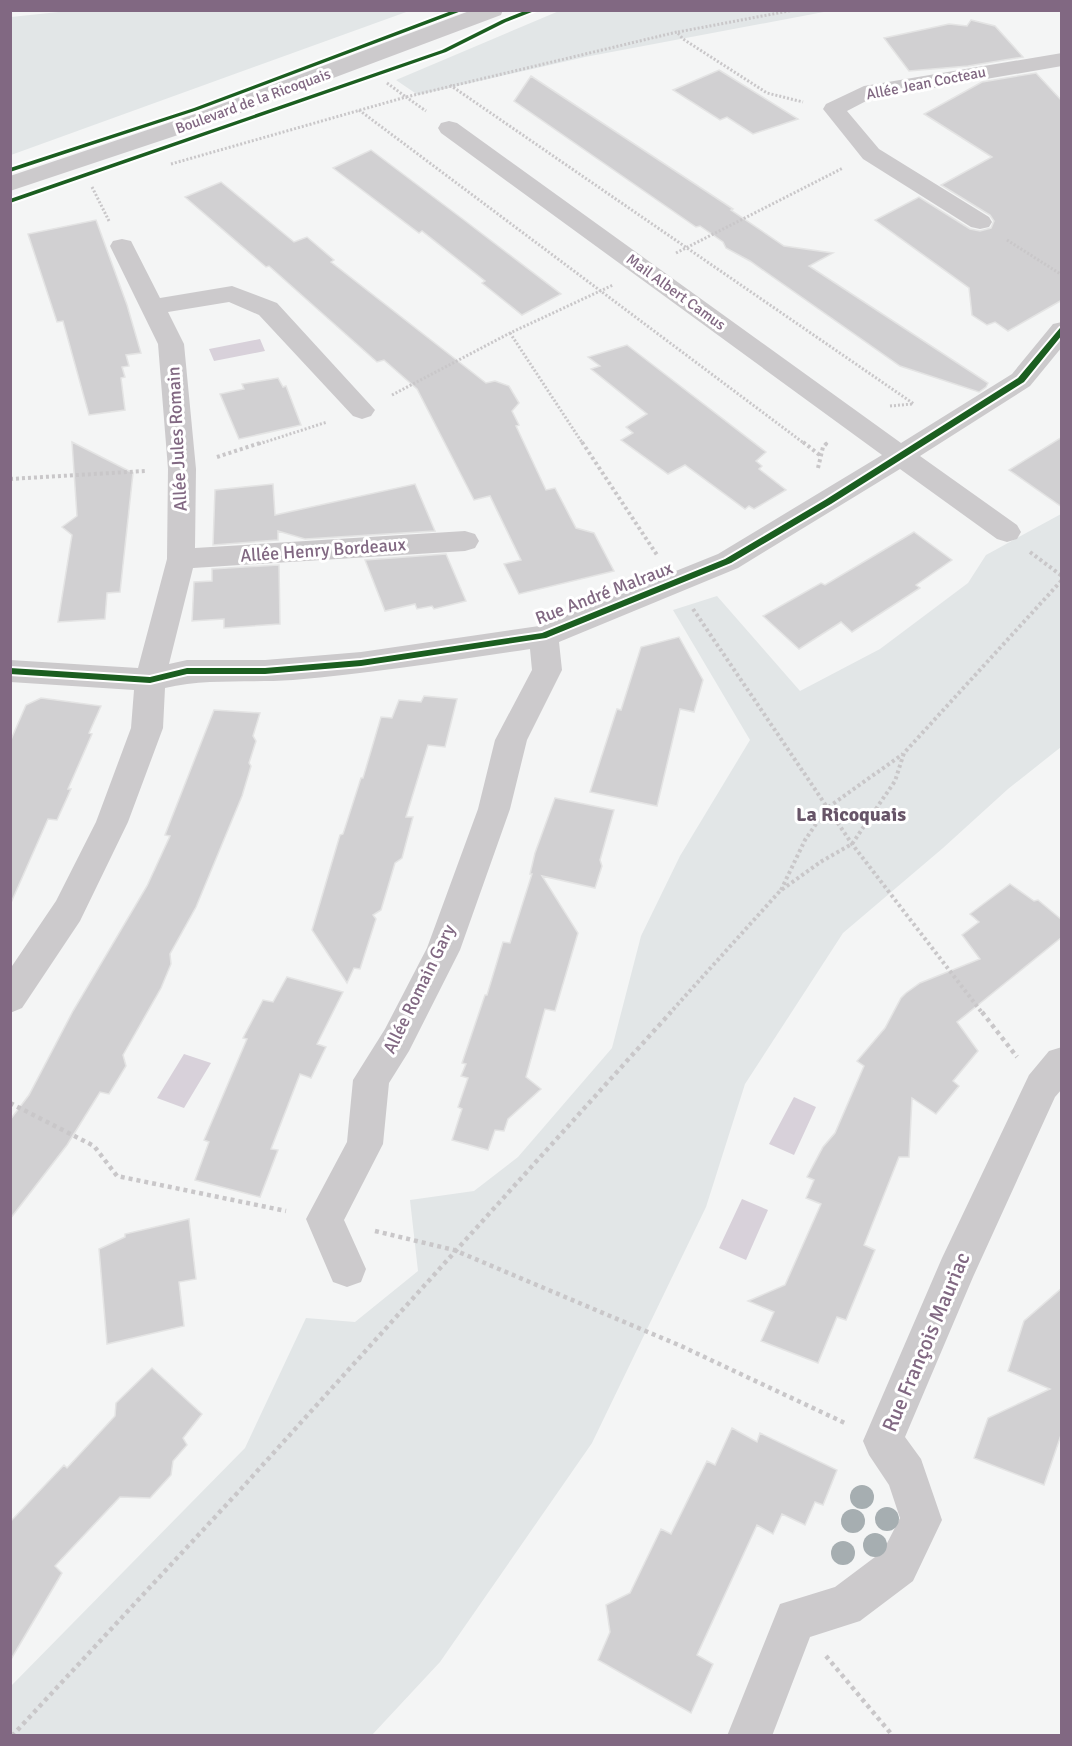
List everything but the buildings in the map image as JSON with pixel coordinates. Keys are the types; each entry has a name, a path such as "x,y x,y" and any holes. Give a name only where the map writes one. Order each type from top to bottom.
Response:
{"street":[{"name":"Boulevard de la Ricoquais","path":"10,184 203,119 360,62 493,10"},
{"name":"Allée Jean Cocteau","path":"834,109 864,93 1062,59"},
{"path":"834,109 871,154 980,222"},
{"name":"Mail Albert Camus","path":"449,128 645,269 850,422 1007,532"},
{"name":"Allée Jules Romain","path":"10,998 68,911 112,822 147,728 150,680 182,559 182,469 171,344 122,246"},
{"path":"152,307 232,294 268,309 362,410"},
{"name":"Rue André Malraux","path":"10,671 150,680 187,671 265,671 361,663 543,636 728,561 901,457 1021,380 1062,330"},
{"name":"Allée Henry Bordeaux","path":"182,559 465,541"},
{"name":"Allée Romain Gary","path":"325,1218 365,1144 371,1080 397,1040 447,939 494,809 511,740 547,670 543,636"},
{"name":"Rue François Mauriac","path":"795,1619 845,1606 898,1566 921,1520 906,1474 883,1441 956,1271 1052,1074"},
{"path":"325,1218 346,1269"},
{"path":"748,1736 795,1619"}],"path":[{"path":"171,164 450,85 677,32 794,10"},
{"path":"677,32 683,39 766,93 834,109"},
{"path":"360,62 449,128"},
{"path":"450,85 915,404"},
{"path":"359,110 821,456"},
{"path":"10,479 182,469 362,410 510,333 601,291 871,154"},
{"path":"82,190 92,187 122,246"},
{"path":"980,222 1062,275"},
{"path":"510,333 852,844 1001,1037 1052,1074"},
{"path":"780,891 805,840 827,808 904,753 1062,580"},
{"path":"12,1736 241,1489 780,891 822,861 852,844 894,781 904,753"},
{"path":"10,1103 94,1146 117,1176 325,1218 454,1250 681,1346 883,1441"},
{"path":"795,1619 893,1736"}],"shaded area":[{"path":"68,11 409,11 11,155 11,17"},
{"path":"559,11 829,11 585,57 418,95 396,80"},
{"path":"260,339 265,351 214,361 209,349"},
{"path":"1061,514 1061,747 1008,789 843,933 745,1084 706,1207 592,1443 440,1662 372,1735 11,1735 10,1687 245,1448 306,1318 355,1322 418,1271 410,1200 474,1191 518,1157 612,1048 641,936 680,856 750,740 673,610 717,596 800,691 880,649 968,583 986,555"},
{"path":"184,1054 211,1063 184,1108 157,1098"},
{"path":"794,1097 816,1107 794,1155 769,1144"},
{"path":"742,1199 768,1210 746,1260 719,1248"}],"cycle path":[{"path":"10,170 196,109 461,10"},
{"path":"10,201 444,51 504,21 534,10"},
{"path":"10,671 150,680 187,671 265,671 361,663 543,636 728,561 828,502 1021,380 1062,330"}],"district":[{"name":"La Ricoquais","path":"851,814"}]}
